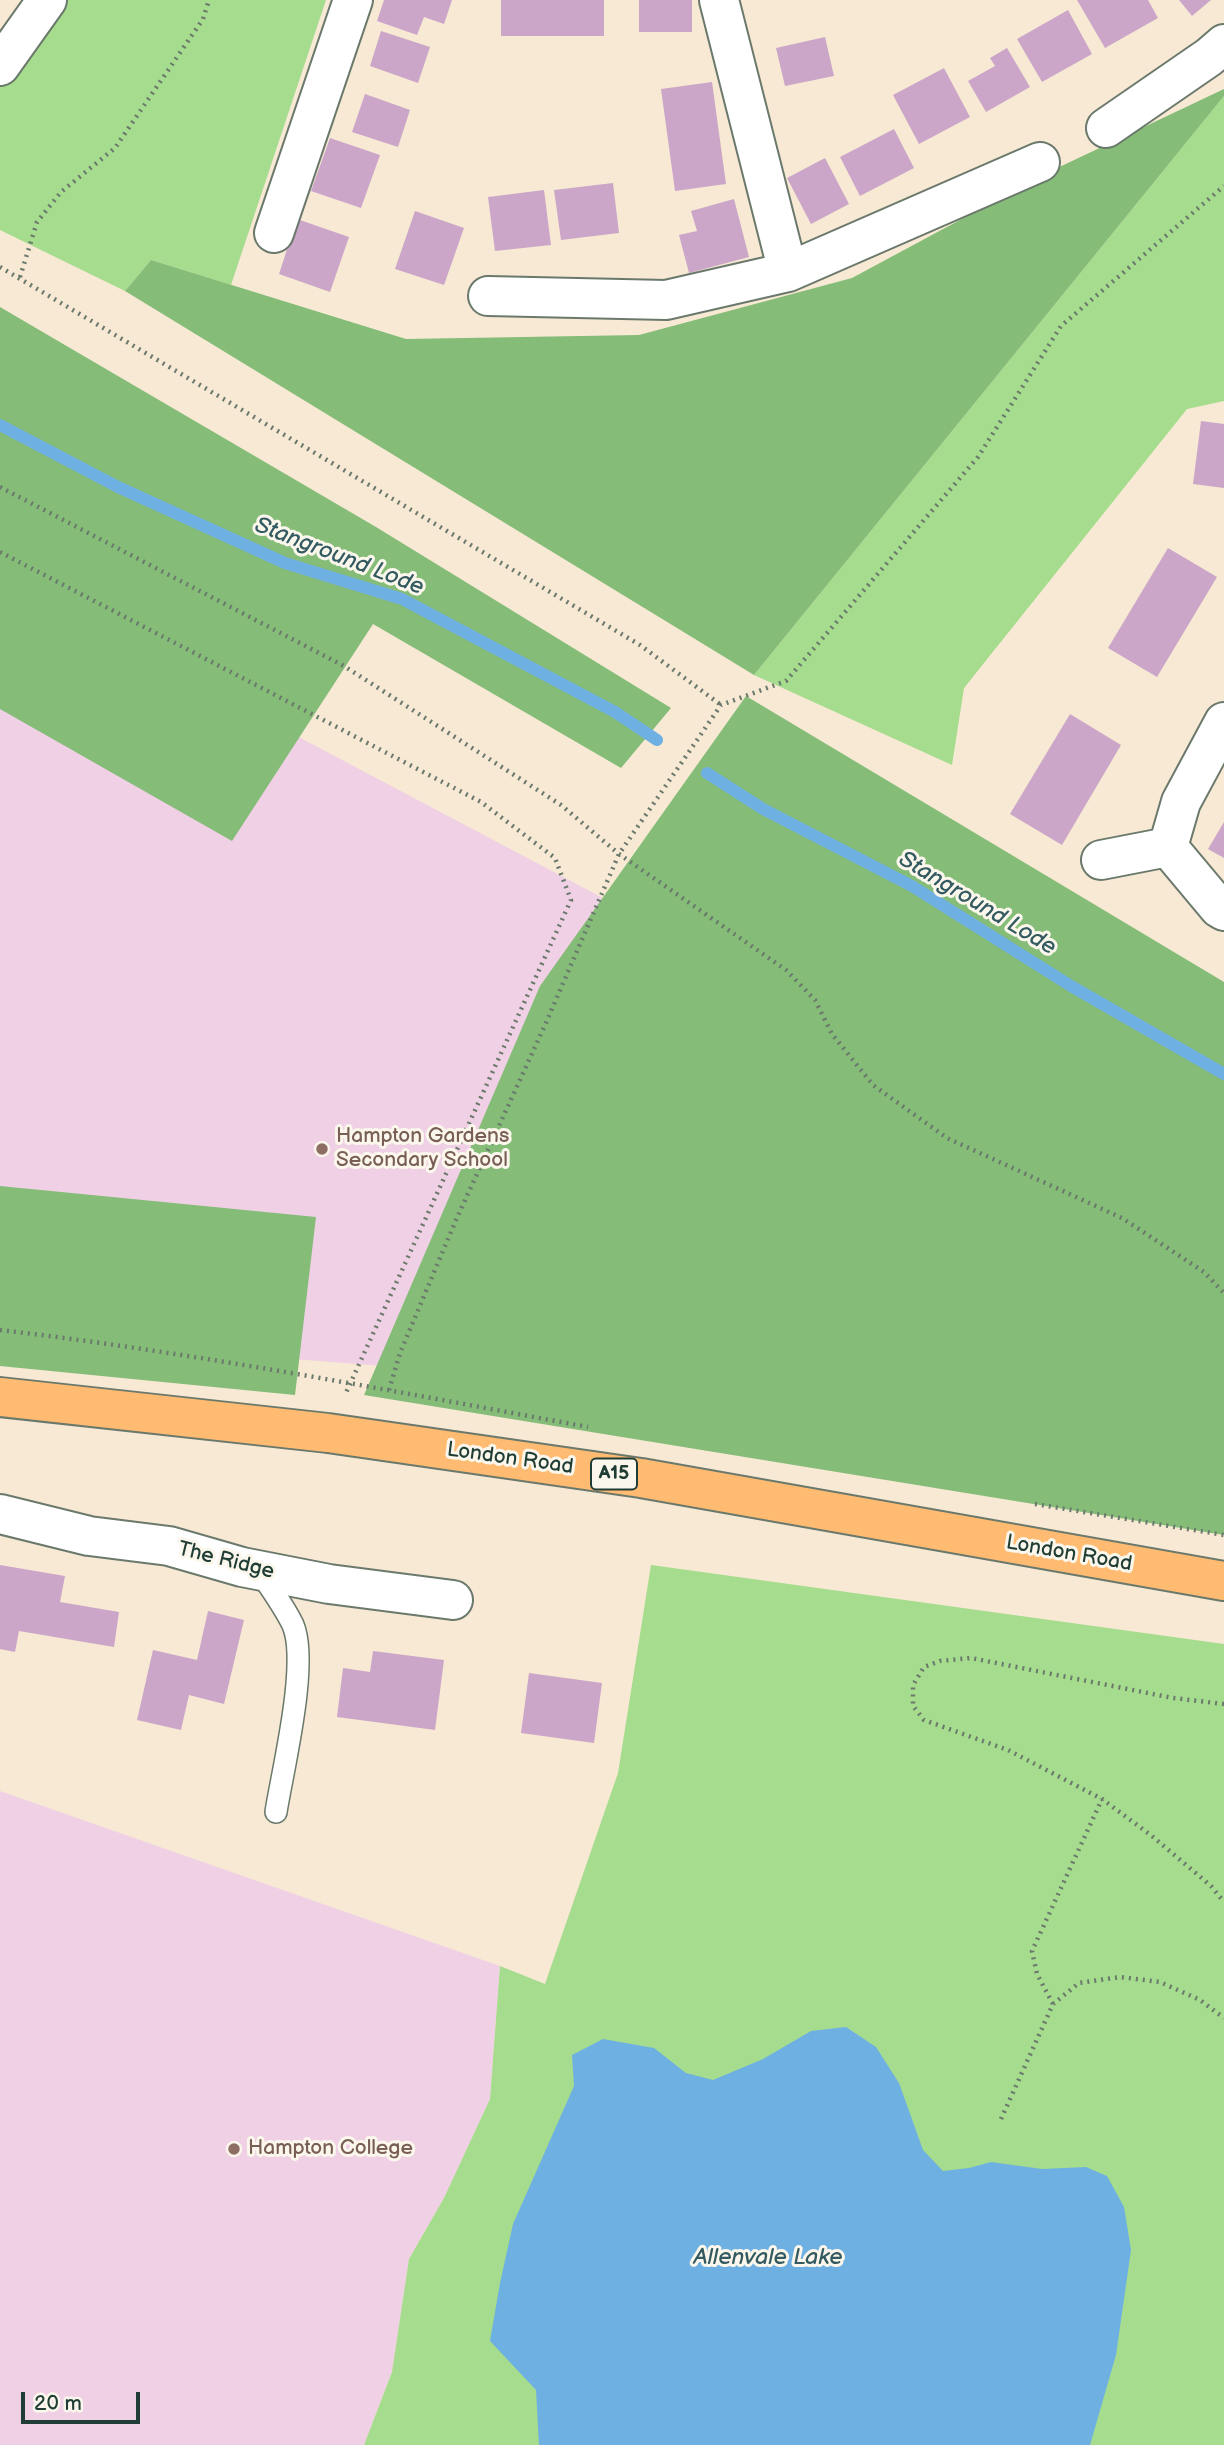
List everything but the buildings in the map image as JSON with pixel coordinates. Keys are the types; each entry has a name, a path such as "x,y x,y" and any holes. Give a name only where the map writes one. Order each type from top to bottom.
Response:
{"main road":[{"name":"London Road","path":"0,1397 328,1433 641,1478 1224,1581"}],"street":[{"path":"0,66 47,0"},
{"path":"274,233 353,0"},
{"path":"719,0 788,272"},
{"path":"1106,128 1224,44"},
{"path":"488,296 666,300 788,272 1040,162"},
{"path":"1168,846 1181,802 1224,722"},
{"path":"1101,860 1168,846"},
{"path":"1168,846 1224,911"},
{"name":"The Ridge","path":"0,1514 89,1536 169,1546 259,1570 329,1584 453,1600"}],"lane":[{"path":"259,1570 293,1626 299,1656 298,1680 276,1812"}],"path":[{"path":"20,277 37,222 61,192 115,148 203,19 209,0"},
{"path":"389,1390 400,1353 456,1220 619,854 721,705 786,681 978,457 1060,326 1224,186"},
{"path":"0,267 640,645 721,705"},
{"path":"0,486 344,666 561,805 619,854 786,970 815,1000 832,1034 873,1085 947,1138 1122,1217 1204,1272 1224,1293"},
{"path":"0,552 481,802 555,858 571,900 328,1433"},
{"path":"1224,1704 1173,1698 971,1658 940,1661 924,1667 913,1685 914,1706 924,1720 1008,1750 1102,1799 1152,1836 1211,1886 1224,1902"},
{"path":"1054,2004 1037,1974 1032,1951 1102,1799"},
{"path":"1001,2119 1054,2004 1080,1983 1121,1977 1160,1982 1200,2000 1224,2018"}],"shaded area":[{"name":"Hampton Gardens Secondary School","path":"0,579 722,961 548,1379 0,1336"},
{"name":"Hampton College","path":"0,1791 500,1966 490,2099 444,2198 409,2259 392,2372 364,2445 0,2445"}],"green space":[{"path":"64,0 326,0 231,285 151,260 125,291 0,230 0,80"},
{"path":"1224,89 1224,96 754,675 125,291 151,260 406,339 639,335 852,278 1051,171"},
{"path":"1224,96 1224,401 1187,409 964,688 952,765 754,675"},
{"path":"0,307 376,527 671,708 621,768 373,624 232,841 0,709"},
{"path":"746,696 1224,982 1224,1535 364,1395 540,986"},
{"path":"0,1186 316,1217 295,1395 0,1366"},
{"path":"651,1565 1224,1644 1224,2445 364,2445 392,2372 409,2259 444,2198 490,2099 500,1966 545,1984 618,1773"}],"water":[{"name":"Allenvale Lake","path":"846,2027 876,2047 899,2083 923,2150 943,2171 991,2162 1042,2169 1086,2167 1107,2176 1124,2207 1131,2250 1116,2355 1090,2445 539,2445 536,2390 490,2341 513,2224 574,2086 572,2055 603,2039 654,2048 686,2073 713,2080 763,2059 811,2031"}],"waterway":[{"name":"Stanground Lode","path":"0,425 118,487 285,563 402,599 615,712 657,740"},
{"name":"Stanground Lode","path":"707,773 763,809 912,886 1071,986 1224,1074"}],"place":[{"name":"Hampton Gardens Secondary School","path":"322,1149"},
{"name":"Hampton College","path":"234,2149"}]}
